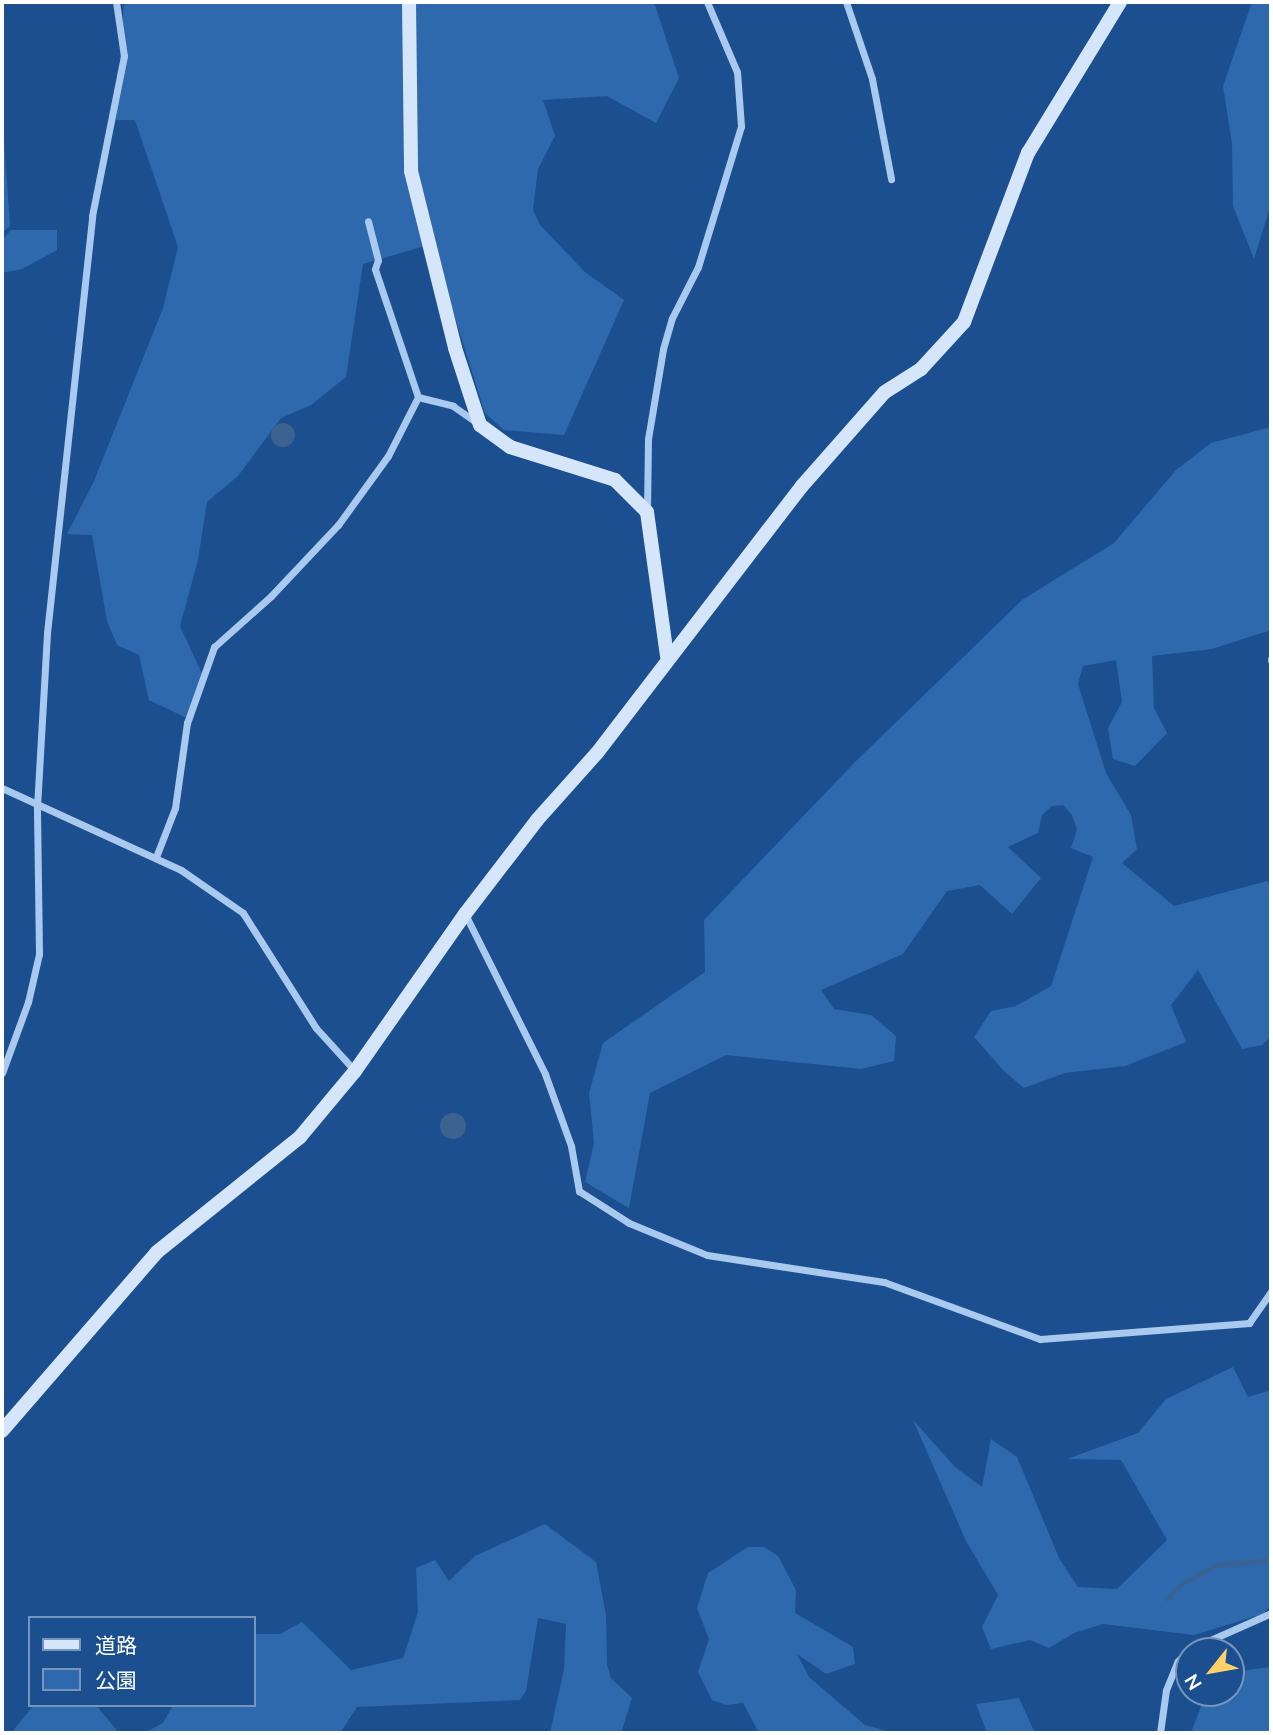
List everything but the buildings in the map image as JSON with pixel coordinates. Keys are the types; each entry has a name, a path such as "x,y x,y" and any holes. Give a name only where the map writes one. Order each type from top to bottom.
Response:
{"street":[{"path":"409,2 411,170 455,348 480,425"},
{"path":"667,657 647,512 648,439 663,349 672,318 698,267 741,126 737,72 706,2"},
{"path":"846,2 872,79 891,179"},
{"path":"2,1431 157,1252 300,1137 355,1071 465,914 597,752 667,657 842,438 885,393 921,369 964,322 1028,153 1120,2"},
{"path":"2,1073 28,1002 39,954 37,807 48,620 92,216 124,57 118,3"},
{"path":"156,857 175,808 187,723 214,647 271,596 338,525 388,456 418,397 376,269 378,260 368,221"},
{"path":"418,397 453,407 510,447 615,480 647,512"},
{"path":"2,788 37,807 156,857 203,881 243,913 316,1028 355,1071"},
{"path":"465,914 545,1074 571,1146 579,1191 629,1223 707,1255 884,1282 1040,1339 1249,1322 1271,1291"},
{"path":"1160,1733 1166,1690 1178,1661 1188,1650 1271,1613"}],"green space":[{"path":"124,2 654,2 679,78 656,123 607,96 543,100 555,136 538,169 533,210 540,225 585,272 624,300 564,435 504,430 485,413 432,244 363,264 346,377 311,405 281,418 238,476 207,502 198,560 180,626 202,674 193,721 149,700 139,655 117,645 107,621 92,535 67,534 94,481 163,308 178,247 135,120 116,120"},
{"path":"1252,2 1271,2 1271,204 1254,259 1233,206 1232,144 1223,86"},
{"path":"2,111 10,226 2,233"},
{"path":"11,230 57,230 57,250 22,269 2,273 2,240"},
{"path":"1271,427 1271,630 1212,649 1152,656 1154,708 1167,733 1135,766 1113,759 1108,728 1122,702 1116,660 1083,666 1078,684 1106,773 1131,815 1137,849 1122,863 1174,906 1267,881 1271,884 1271,1037 1262,1045 1242,1049 1198,970 1171,1005 1186,1042 1125,1066 1065,1073 1024,1088 1004,1071 974,1037 991,1011 1016,1006 1051,986 1093,857 1071,848 1077,830 1072,815 1063,805 1052,806 1042,815 1038,833 1008,847 1041,878 1012,914 980,885 947,891 903,954 821,990 834,1009 871,1015 896,1036 894,1061 861,1069 726,1055 650,1093 629,1208 585,1182 594,1143 589,1093 603,1043 705,972 704,920 855,762 1022,600 1114,543 1176,470 1211,443"},
{"path":"1233,1367 1248,1397 1271,1390 1271,1605 1263,1614 1194,1635 1103,1624 1074,1633 1049,1648 1030,1640 991,1649 982,1627 998,1595 966,1541 913,1420 955,1467 982,1487 991,1439 1017,1457 1059,1558 1078,1587 1117,1589 1167,1540 1121,1460 1067,1459 1138,1433 1166,1399"},
{"path":"545,1524 596,1562 606,1615 607,1665 611,1678 632,1698 621,1733 550,1733 564,1669 566,1624 538,1618 526,1691 520,1700 357,1707 340,1733 144,1733 163,1723 172,1707 256,1707 256,1634 280,1634 302,1622 351,1670 403,1658 418,1612 416,1568 435,1560 449,1581 475,1556"},
{"path":"748,1547 764,1547 778,1556 796,1590 795,1613 853,1647 855,1664 826,1674 797,1654 809,1677 865,1725 893,1733 759,1733 743,1703 726,1705 712,1700 698,1672 709,1639 697,1608 708,1573"},
{"path":"1271,1667 1271,1733 1191,1733 1201,1707 1245,1707 1245,1670"},
{"path":"1019,1698 1035,1733 987,1733 976,1704"},
{"path":"32,1707 98,1707 119,1733 11,1733"}],"shaded area":[{"path":"283,423 292,426 295,435 292,444 283,447 274,444 271,435 274,426"},
{"path":"453,1113 462,1117 466,1126 462,1135 453,1139 444,1135 440,1126 444,1117"}],"waterway":[{"path":"1167,1600 1183,1584 1216,1566 1271,1560"}]}
